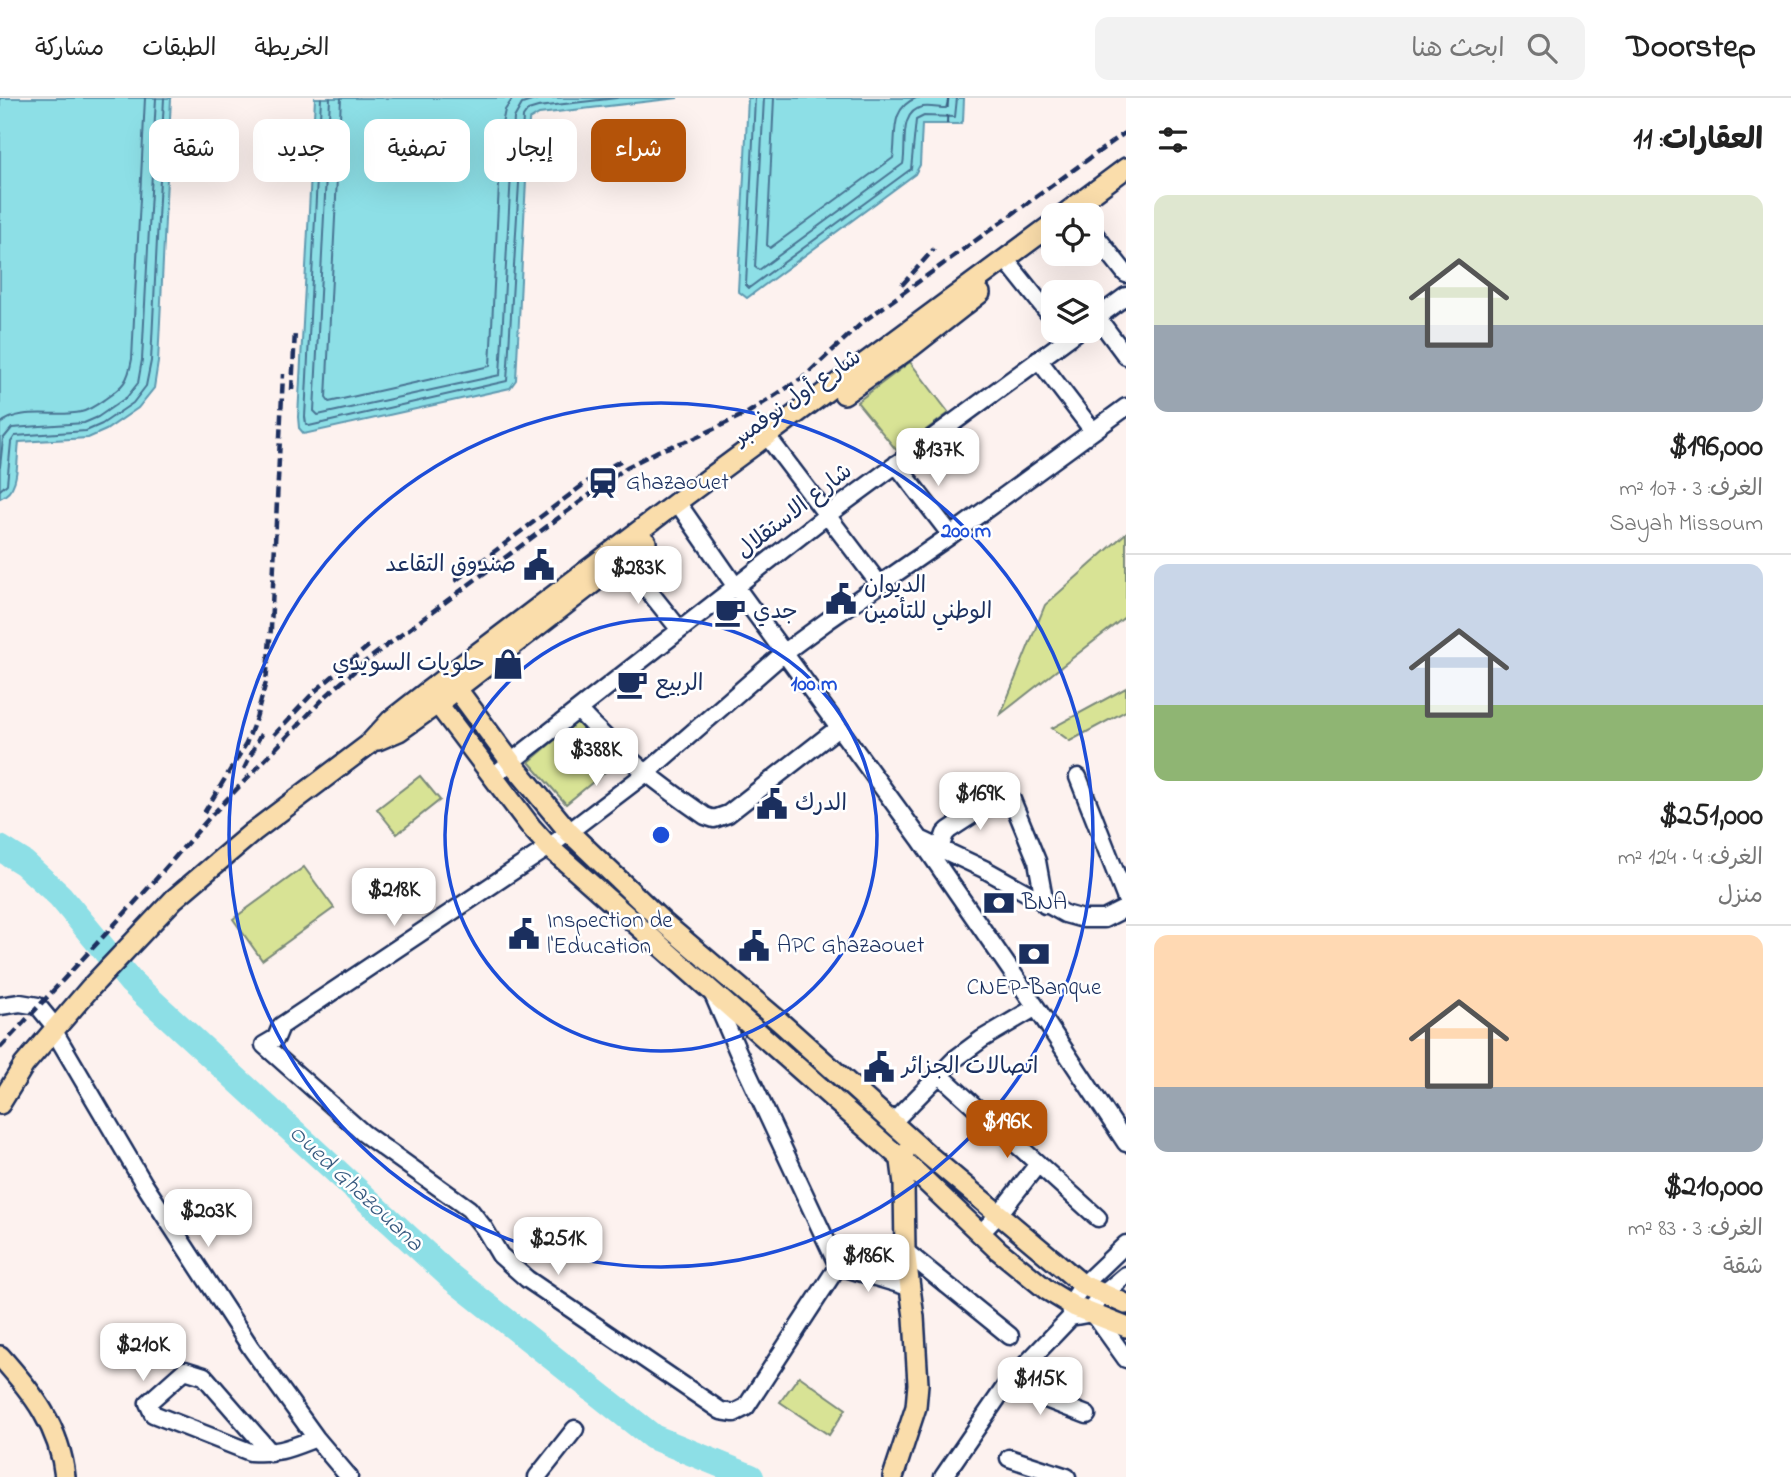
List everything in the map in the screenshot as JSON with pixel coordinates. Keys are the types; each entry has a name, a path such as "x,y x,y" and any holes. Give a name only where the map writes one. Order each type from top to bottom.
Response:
{"main road":[{"path":"1086,203 1126,168"},
{"path":"1092,203 1126,183"},
{"name":"شارع أول نوفمبر","path":"1009,264 1041,235"},
{"name":"شارع أول نوفمبر","path":"452,683 770,440 1009,264 1041,245"},
{"name":"شارع أول نوفمبر","path":"452,683 624,560 681,507"},
{"path":"0,1104 24,1065 91,987 174,899 253,832 368,745 391,720 433,698 452,683 511,762 569,832 664,923 779,1021 892,1124 1083,1285 1126,1304"},
{"path":"433,698 549,847 901,1161 911,1179 1047,1290 1081,1313 1126,1327"},
{"path":"901,1161 910,1139"},
{"path":"893,1477 916,1407 918,1384 914,1317 905,1251 911,1179 927,1154"},
{"path":"0,1356 26,1385 46,1415 57,1437 65,1477"}],"street":[{"path":"1104,247 1126,275"},
{"path":"1009,264 1041,304"},
{"path":"1104,312 1126,296"},
{"path":"1104,331 1126,356"},
{"name":"شارع الاستقلال","path":"493,775 826,516 1058,343"},
{"path":"1038,359 1093,431"},
{"path":"838,1266 746,1407 734,1413 721,1411 527,1279 500,1255 470,1209 363,1133 264,1045 276,1038 281,1026 549,847 645,774 785,652 1126,407"},
{"path":"770,440 880,585"},
{"path":"896,464 951,535"},
{"path":"681,507 736,587 920,839 1037,1007 1126,1143"},
{"path":"624,560 680,630"},
{"path":"579,710 645,774 705,816 719,818 728,814 838,728"},
{"path":"1078,777 1126,900"},
{"path":"940,849 949,830 995,800 1012,800 1037,861 1045,905"},
{"path":"920,839 984,869 1065,914 1083,919 1104,919 1126,908"},
{"path":"711,990 838,1266 909,1287"},
{"path":"0,1006 20,1003 38,1006 55,1029 144,1184 251,1348 316,1438 349,1477"},
{"path":"892,1124 955,1059 982,1039 1037,1007"},
{"path":"940,1075 1098,1218"},
{"path":"980,1234 1038,1164"},
{"path":"1126,1244 1083,1285 1081,1313 1126,1359"},
{"path":"905,1251 1010,1336"},
{"path":"943,1477 1007,1384 1081,1313 1126,1275"},
{"path":"271,1453 204,1376 186,1370 148,1403 153,1414 250,1451 271,1453 279,1452 316,1438"},
{"path":"1007,1384 1087,1415"},
{"path":"537,1477 575,1429"},
{"path":"1009,1458 1067,1477"}],"green space":[{"path":"910,362 949,413 897,451 857,402"},
{"path":"1126,533 1126,616 1001,714 1045,605"},
{"path":"1126,688 1126,711 1070,741 1052,728"},
{"path":"577,721 621,759 566,804 529,762"},
{"path":"420,776 440,800 397,834 377,809"},
{"path":"304,867 334,908 262,960 233,919"},
{"path":"799,1376 846,1409 829,1435 780,1402"}],"water":[{"path":"0,98 171,98 170,119 149,119 149,182 167,182 158,362 154,388 138,408 106,430 88,438 19,442 14,482 7,494 0,498"},
{"path":"315,98 678,98 539,114 531,119 484,119 484,182 526,182 516,380 510,388 304,434 299,428 298,417 311,182 350,182 350,119 314,119"},
{"path":"748,98 964,98 963,121 960,124 922,124 920,165 915,174 747,298 738,291"}],"waterway":[{"name":"Oued Ghazouana","path":"0,848 24,863 60,896 131,982 452,1278 653,1437 751,1477"}],"ferry route":[{"path":"947,124 948,98"}],"railway":[{"path":"0,1048 209,818 326,696 366,661 627,467 749,412 804,377 864,321 1126,132"},
{"path":"902,285 934,249"},
{"path":"292,390 295,331"},
{"path":"204,813 246,744 266,682 283,374"},
{"path":"455,581 599,473 622,460"},
{"path":"274,735 314,692 371,644"},
{"path":"244,769 261,734"}],"place":[{"name":"Ghazaouet","path":"603,483"},
{"name":"صندوق التقاعد","path":"539,565"},
{"name":"الديوان الوطني للتأمين","path":"841,599"},
{"name":"جدي","path":"730,612"},
{"name":"حلويات السويدي","path":"508,664"},
{"name":"الربيع","path":"632,684"},
{"name":"الدرك","path":"772,804"},
{"name":"BNA","path":"999,903"},
{"name":"Inspection de l'Education","path":"524,934"},
{"name":"APC Ghazaouet","path":"754,946"},
{"name":"CNEP-Banque","path":"1034,954"},
{"name":"اتصالات الجزائر","path":"879,1067"}]}
